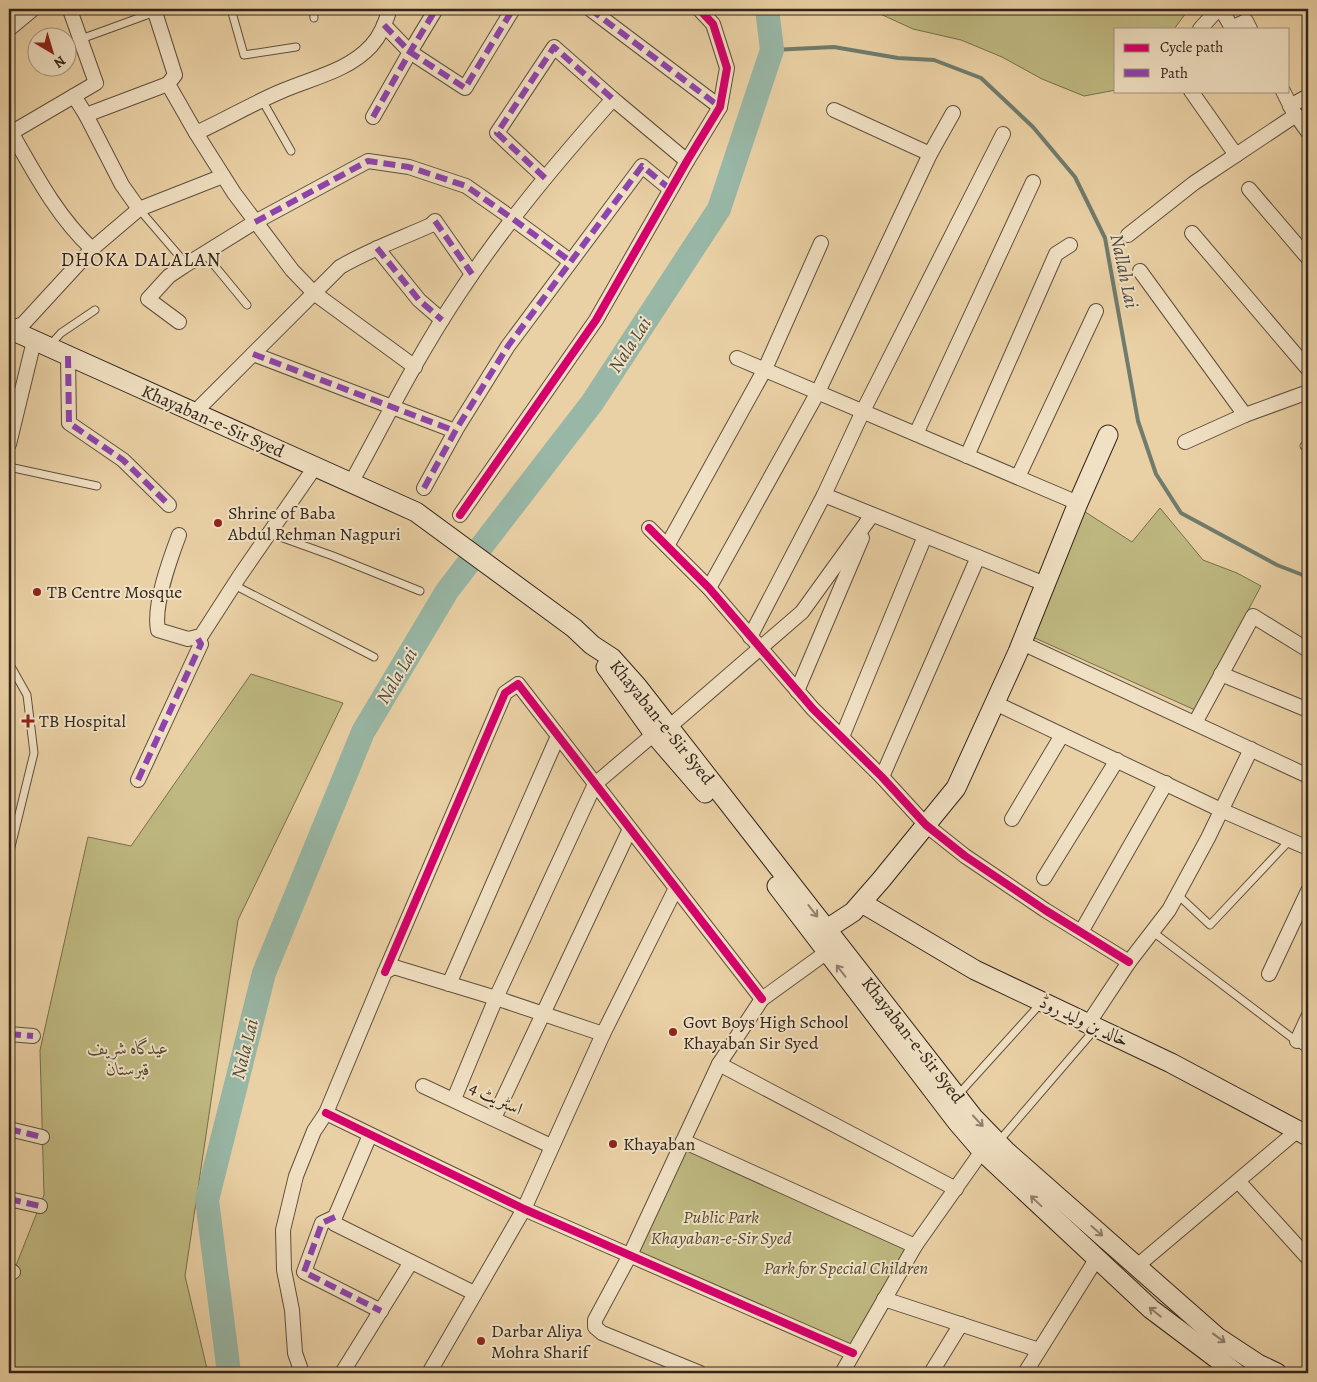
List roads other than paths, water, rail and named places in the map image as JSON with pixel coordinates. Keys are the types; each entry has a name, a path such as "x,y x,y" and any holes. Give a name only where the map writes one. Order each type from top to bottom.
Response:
{"main road":[{"name":"Khayaban-e-Sir Syed","path":"9,329 416,512 574,628 592,645 612,658 637,686 662,731 957,1122 1137,1266 1217,1338 1276,1373"},
{"path":"827,929 853,912 862,903 956,788 1022,643 1108,434"},
{"name":"Khayaban-e-Sir Syed","path":"662,731 827,929 973,1117 990,1147 1097,1258 1151,1309 1236,1373"},
{"name":"خالد بن ولید روڈ","path":"862,903 975,970 1170,1063 1303,1133"}],"street":[{"path":"9,29 33,9"},
{"path":"196,134 262,100 342,67 370,48 380,35 390,9"},
{"path":"374,117 436,9"},
{"path":"384,26 410,52 465,88 513,9"},
{"path":"590,9 720,106"},
{"path":"460,515 596,320 720,106 727,68 712,24 699,9"},
{"path":"1201,28 1219,9 1232,28 1246,21 1250,28"},
{"path":"70,10 96,83 10,133 50,199 79,236 92,249"},
{"path":"86,115 168,84 175,75 154,10"},
{"path":"545,178 497,133 554,47 687,161"},
{"path":"168,84 196,134 223,176 292,270 314,292 415,367"},
{"path":"1192,92 1236,155"},
{"path":"1284,92 1293,111 1308,132"},
{"path":"74,96 86,115 122,186 139,208"},
{"path":"1128,234 1194,183 1236,155 1293,111 1308,96"},
{"path":"351,483 442,320 472,274 545,178 613,99"},
{"path":"834,110 930,154"},
{"path":"709,588 818,392 930,154 952,113"},
{"path":"750,636 824,495 863,411 1003,134"},
{"path":"179,322 148,299 169,276 255,222 368,161 409,167 466,186 570,261"},
{"path":"424,488 455,432 508,346 642,166 670,190"},
{"path":"9,329 23,324 92,249 139,208 223,176"},
{"path":"916,434 1033,182"},
{"path":"1249,189 1308,258"},
{"path":"194,413 340,267 364,252 393,242 431,225 435,221 472,274"},
{"path":"1192,234 1308,369"},
{"path":"666,546 765,369 821,243"},
{"path":"967,456 1056,254 1070,245"},
{"path":"377,248 419,300 442,320"},
{"path":"1140,271 1245,415"},
{"path":"1018,477 1096,311"},
{"path":"9,444 40,344"},
{"path":"252,354 455,432"},
{"path":"68,356 69,423 123,460 169,505"},
{"path":"737,358 1078,503"},
{"path":"1185,442 1245,415 1308,392"},
{"path":"179,535 160,597 157,624 158,630 188,639 201,636 315,467"},
{"path":"824,495 1045,584"},
{"path":"454,1099 496,998 595,784 662,731 802,612 872,515"},
{"path":"797,691 872,515"},
{"path":"649,528 709,588 797,691 882,777 926,825 965,856 1045,910 1129,962"},
{"path":"842,738 925,536"},
{"path":"882,777 978,557"},
{"path":"1195,723 1253,616 1308,650"},
{"path":"138,780 201,644 197,637"},
{"path":"1022,643 1308,776"},
{"path":"1221,674 1308,710"},
{"path":"302,1373 296,1353 292,1310 284,1270 283,1230 296,1176 314,1131 326,1113 505,693 518,684 762,999"},
{"path":"995,703 1221,810 1308,848"},
{"path":"1012,819 1062,735"},
{"path":"449,984 558,736"},
{"path":"1092,1026 1129,962 1170,910 1208,838 1251,749"},
{"path":"1044,878 1117,760"},
{"path":"1081,932 1166,783"},
{"path":"494,1118 630,829"},
{"path":"434,1371 474,1293 524,1209 603,1034 676,888"},
{"path":"1269,974 1308,890"},
{"path":"700,1373 602,1333 595,1327 595,1320 630,1255 718,1064 762,999 827,952"},
{"path":"385,972 394,967 496,998 603,1034"},
{"path":"1297,1041 1308,1017"},
{"path":"9,1037 33,1036"},
{"path":"718,1064 956,1189"},
{"name":"اسٹریٹ 4","path":"423,1086 551,1146"},
{"path":"326,1113 524,1209 853,1353"},
{"path":"9,1129 42,1137"},
{"path":"1137,1266 1238,1181 1303,1133"},
{"path":"370,1135 335,1217 336,1224 474,1293"},
{"path":"682,1141 915,1246"},
{"path":"842,1373 915,1246 956,1189 990,1147"},
{"path":"1238,1181 1308,1258"},
{"path":"9,1199 40,1206"},
{"path":"335,1217 322,1223 304,1272 381,1311"},
{"path":"1025,1373 1097,1258"},
{"path":"342,1373 411,1262"},
{"path":"884,1299 1039,1350"},
{"path":"931,1373 961,1324"}],"lane":[{"path":"231,9 244,55 296,47"},
{"path":"313,9 314,18"},
{"path":"81,39 154,10"},
{"path":"262,100 291,151"},
{"path":"139,208 187,265"},
{"path":"205,254 247,305"},
{"path":"40,344 61,333 95,310"},
{"path":"9,467 97,486"},
{"path":"269,533 420,591"},
{"path":"234,585 374,657"},
{"path":"9,663 27,695 34,753 9,855"},
{"path":"1178,895 1210,925 1290,840"},
{"path":"1153,932 1308,1050"},
{"path":"957,1096 1042,1002"},
{"path":"990,1147 1092,1026"}],"waterway":[{"name":"Nala Lai","path":"229,1373 207,1200 264,973 363,732 447,591 592,403 719,209 772,50 767,9"},
{"name":"Nallah Lai","path":"772,50 834,47 898,58 934,60 981,78 1033,127 1075,177 1105,238 1138,421 1156,474 1181,513 1277,565 1308,577"}],"place":[{"name":"Shrine of Baba Abdul Rehman Nagpuri","path":"218,523"},
{"name":"TB Centre Mosque","path":"37,592"},
{"name":"TB Hospital","path":"28,721"},
{"name":"Govt Boys High School Khayaban Sir Syed","path":"673,1032"},
{"name":"Khayaban","path":"613,1144"},
{"name":"Darbar Aliya Mohra Sharif","path":"481,1341"}],"district":[{"name":"DHOKA DALALAN","path":"141,260"}],"park label":[{"name":"عیدگاہ شریف قبرستان","path":"128,1058"},
{"name":"Public Park Khayaban-e-Sir Syed","path":"721,1227"},
{"name":"Park for Special Children","path":"846,1268"}]}
